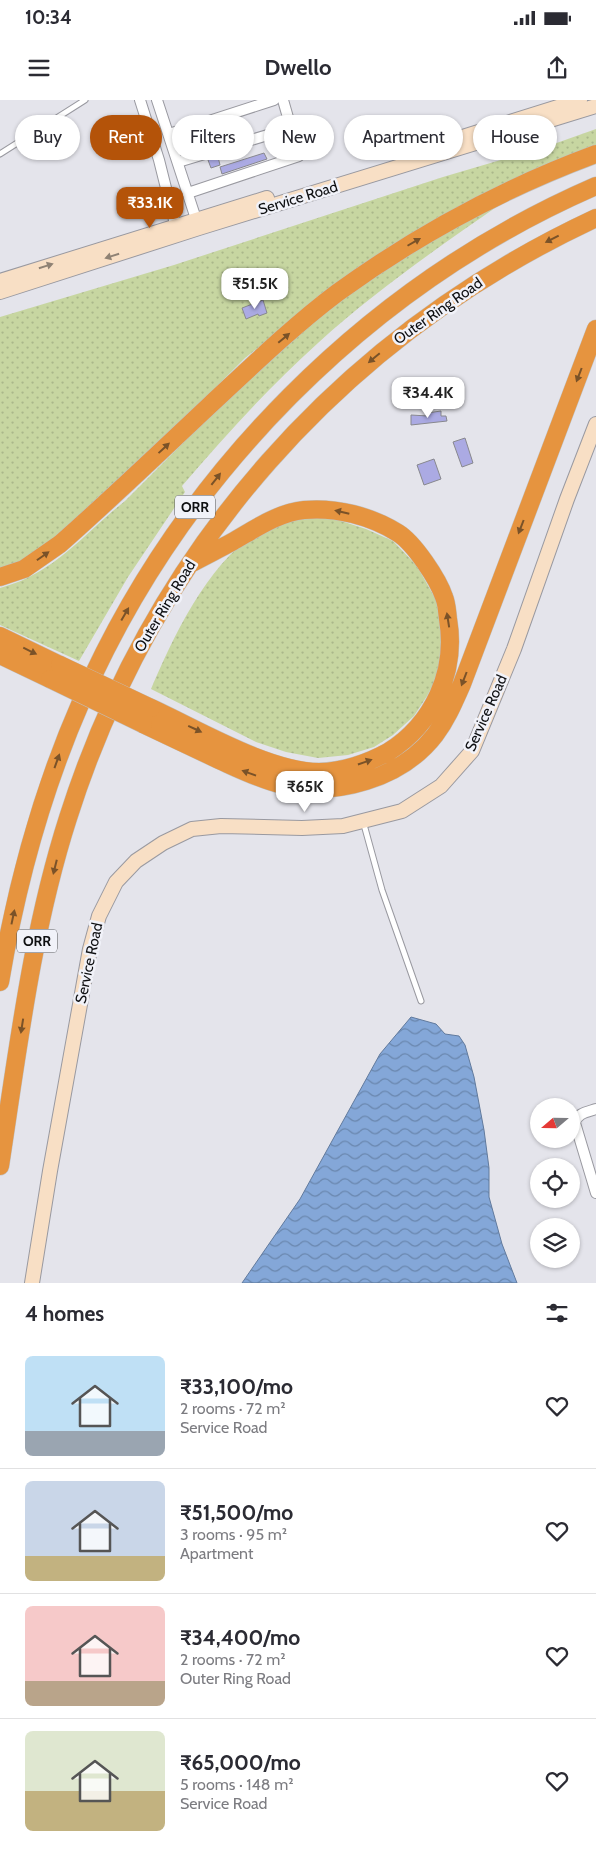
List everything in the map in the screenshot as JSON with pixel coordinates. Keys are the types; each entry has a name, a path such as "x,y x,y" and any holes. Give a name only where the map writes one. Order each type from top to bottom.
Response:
{"highway":[{"path":"0,577 24,569 60,544 265,353 337,294 404,248 478,205 546,172 596,154"},
{"name":"Outer Ring Road","path":"0,982 28,853 43,802 66,737 85,693 115,633 143,584 189,515 234,458 272,415 319,368 373,322 423,284 492,240 596,186"},
{"name":"Outer Ring Road","path":"0,1166 31,974 46,901 68,820 93,748 123,679 153,623 190,564 227,511 279,449 338,389 439,308 484,278 530,251 596,218"},
{"path":"0,636 55,672 143,724 241,770 283,785 320,790 353,785 384,774 412,758 434,736 450,712 596,329"},
{"path":"0,655 55,672 150,708 248,753 287,768 320,772 348,768 377,758 401,744 430,710 448,670 451,636 444,597 425,561 400,534 372,520 338,510 303,510 267,521 190,564"}],"main road":[{"name":"Service Road","path":"319,187 580,100"},
{"name":"Service Road","path":"0,292 197,223 596,106"},
{"name":"Service Road","path":"0,280 177,230"},
{"name":"Service Road","path":"32,1283 90,949 99,916 116,882 136,861 163,843 192,829 221,826 302,828 343,826 402,811 441,786 472,750 514,649 567,499 596,424"}],"street":[{"path":"140,100 159,160 177,230"},
{"path":"169,134 274,100"},
{"path":"283,100 287,115"},
{"path":"160,101 197,223"},
{"path":"178,162 264,136"},
{"path":"188,193 287,160"},
{"path":"595,1187 575,1123 579,1114 596,1109"}],"lane":[{"path":"0,154 85,100"},
{"path":"363,821 382,890 421,1001"}],"green space":[{"path":"596,129 596,146 293,320 245,358 178,425 51,543 19,563 0,569 0,317 174,265 500,160 557,160 557,143"},
{"path":"502,203 362,305 300,360 248,412 182,486 185,492 128,577 79,661 0,625 0,588 29,577 67,552 125,501 239,387 330,307 402,258"},
{"path":"303,518 335,519 366,529 393,541 417,566 436,600 444,637 441,669 414,716 393,735 374,747 348,755 318,758 286,752 256,742 151,689 171,644 213,574 249,538 278,523"}],"water":[{"path":"411,1017 436,1024 445,1034 459,1036 465,1045 474,1077 484,1130 489,1168 489,1197 502,1244 517,1283 242,1283 300,1199 380,1054"}],"building":[{"path":"264,153 264,160 222,174 220,167 242,160 254,160 254,156"},
{"path":"208,160 219,160 220,165 211,168"},
{"path":"263,300 267,313 259,316 258,314 246,319 242,308"},
{"path":"441,411 441,416 446,416 447,421 411,425 411,415 428,416 427,413"},
{"path":"465,438 473,463 462,467 453,442"},
{"path":"434,459 441,479 424,485 417,465"}]}
